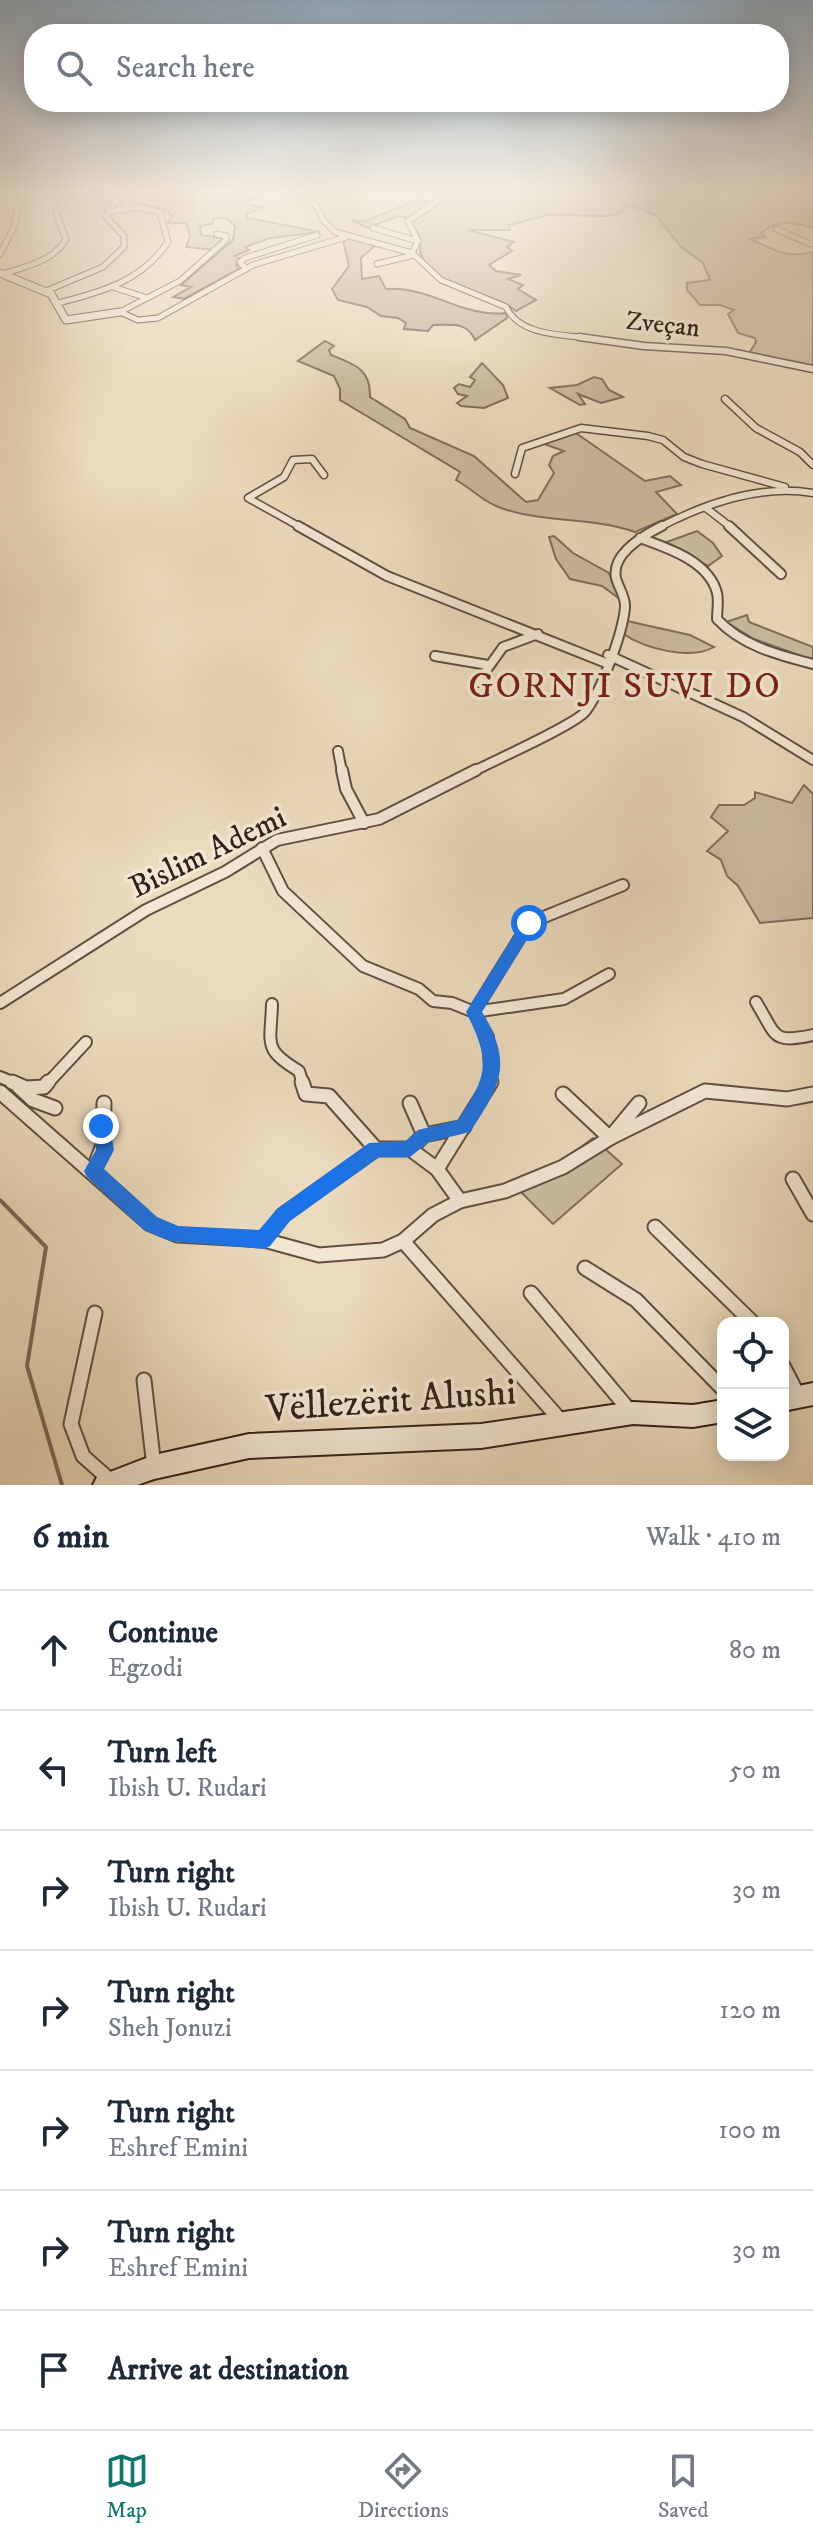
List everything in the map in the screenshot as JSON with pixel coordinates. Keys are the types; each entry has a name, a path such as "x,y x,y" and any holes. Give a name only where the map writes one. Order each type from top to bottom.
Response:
{"main road":[{"name":"Vëllezërit Alushi","path":"109,1484 154,1467 249,1446 481,1436 633,1413 693,1416 717,1412"}],"street":[{"path":"1,274 35,259"},
{"path":"46,291 70,283 112,259"},
{"path":"58,303 113,287 152,266 156,259"},
{"path":"1,274 46,291 58,303 65,318 72,321 120,312 180,281 206,259"},
{"path":"243,259 240,262 246,269"},
{"path":"120,312 138,320 158,318 246,269 276,259"},
{"path":"377,264 394,259"},
{"name":"Zveçan","path":"419,259 441,280 506,307 512,319 533,330 644,346 726,351 813,369"},
{"path":"113,287 147,298"},
{"path":"725,399 756,428 800,452 813,465"},
{"path":"515,474 522,448 581,428 656,437 684,457 785,487"},
{"path":"324,475 312,459 293,460 284,477 248,498 387,576 607,659 743,717 813,760"},
{"name":"Bislim Ademi","path":"0,1003 146,910 225,872 262,848 292,836 364,823 415,803 472,768 584,714 598,691 625,602 617,585 616,566 640,538 734,497 785,487 813,493"},
{"path":"706,508 748,541 781,574"},
{"path":"640,538 662,546 701,570 718,595 717,619 729,631 788,658 813,664"},
{"path":"478,682 503,647 538,634"},
{"path":"435,656 488,665"},
{"path":"338,751 346,789 364,823"},
{"path":"262,848 283,891 363,966 419,989 433,1001 452,1003 474,1012 564,999 609,974"},
{"path":"474,1012 529,923 623,885"},
{"path":"756,1002 778,1038 786,1041 813,1035"},
{"path":"272,1004 271,1049 275,1057 299,1071 306,1094 329,1096 376,1149"},
{"path":"437,1169 491,1085 488,1037 474,1012"},
{"path":"17,1085 44,1087 86,1042"},
{"path":"0,1077 17,1085 33,1100 55,1108"},
{"path":"0,1092 93,1171 134,1212 177,1235 264,1240 319,1255 383,1250 403,1241 433,1215 460,1201 505,1191 542,1177 610,1138 705,1091 787,1099 813,1094"},
{"path":"563,1094 610,1138"},
{"path":"93,1171 105,1145 101,1126 104,1103"},
{"path":"410,1103 424,1135"},
{"path":"610,1138 639,1103"},
{"path":"410,1149 424,1135 464,1127"},
{"path":"264,1240 283,1215 376,1149 410,1149 437,1169 460,1201"},
{"path":"793,1179 813,1214"},
{"path":"655,1227 747,1317"},
{"path":"403,1241 562,1422"},
{"path":"585,1268 636,1300 717,1383"},
{"path":"531,1293 633,1413"},
{"name":"Vëllezërit Alushi","path":"95,1313 71,1424 83,1456 109,1484"},
{"path":"789,1375 803,1397"},
{"path":"144,1380 154,1467"}],"shaded area":[{"path":"211,259 242,259 236,265 239,269 184,299 173,297 191,287 181,285"},
{"path":"347,259 361,259 362,279 379,276 386,289 418,292 475,311 506,313 507,318 475,340 472,334 457,325 433,325 428,331 404,329 406,323 398,318 381,316 367,307 338,300 332,289 349,266"},
{"path":"424,259 498,259 489,265 496,271 521,275 508,279 523,285 518,289 536,300 516,311 492,298 451,283 428,267"},
{"path":"698,259 813,259 813,366 748,355 756,342 755,338 738,333 728,314 734,310 720,305 700,305 687,290 687,283 710,280 703,263"},
{"path":"325,341 334,346 329,350 331,355 360,369 368,380 370,397 405,419 410,428 474,456 526,502 538,500 554,473 549,465 553,456 564,451 541,443 573,431 645,481 670,476 681,485 656,492 677,514 635,532 603,524 520,513 491,503 456,480 460,472 340,400 340,389 334,376 298,361"},
{"path":"482,363 503,385 508,398 484,408 461,406 457,403 467,396 458,394 454,388 459,384 470,387 475,380 470,377"},
{"path":"594,377 602,379 609,390 623,397 601,403 578,394 585,404 580,405 550,388 577,385"},
{"path":"697,531 713,543 722,556 708,566 664,543"},
{"path":"554,536 573,553 609,573 621,600 602,586 570,579 556,559 549,537"},
{"path":"747,615 749,622 813,647 813,660 754,639 726,622"},
{"path":"627,621 690,635 714,647 692,653 654,648 622,633"},
{"path":"804,785 813,794 813,918 760,923 738,886 727,876 721,860 707,851 728,831 711,817 719,805 744,805 755,798 755,792 792,803"},
{"path":"593,1138 622,1164 553,1224 521,1192"}],"waterway":[{"path":"0,1200 46,1247 27,1366 62,1485"}],"district":[{"name":"GORNJI SUVI DO","path":"625,686"}],"route":[{"path":"101,1126 105,1150 93,1171 150,1224 177,1235 264,1240 283,1215 376,1149 410,1149 424,1135 464,1127 491,1085 492,1059 488,1037 474,1012 529,923"}]}
